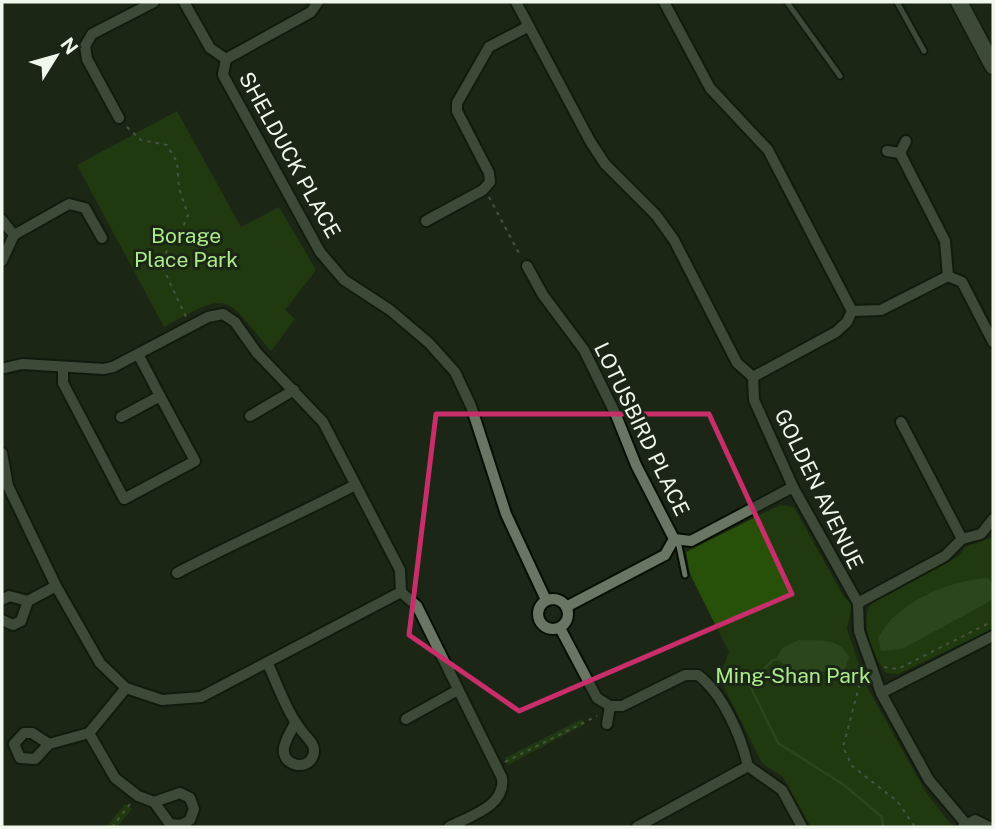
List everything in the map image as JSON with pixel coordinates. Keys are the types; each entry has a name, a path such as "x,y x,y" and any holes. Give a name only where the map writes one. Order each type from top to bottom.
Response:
{"street":[{"path":"119,118 87,59 85,46 92,34 154,2"},
{"name":"SHELDUCK PLACE","path":"184,2 210,48 226,59 223,75 320,252 344,280 390,310 429,343 455,372 471,406 506,514 546,600"},
{"path":"516,2 590,141 605,164 660,221 737,363 753,377 836,332 847,322 852,311"},
{"path":"664,2 710,88 768,150 852,311"},
{"path":"959,2 990,43"},
{"path":"969,2 990,43 993,66"},
{"path":"226,59 311,12 317,4"},
{"path":"426,221 483,190 490,182 489,173 457,111 457,103 489,47 529,26"},
{"path":"900,153 906,141"},
{"path":"887,151 900,153"},
{"path":"900,153 945,241 948,276"},
{"path":"2,261 14,235 69,204 78,204 85,208 102,238"},
{"path":"2,220 14,235"},
{"name":"LOTUSBIRD PLACE","path":"527,266 543,295 584,350 617,415 636,465 674,539"},
{"path":"852,311 881,310 948,276"},
{"path":"948,276 962,282 993,341"},
{"path":"3,367 22,364 104,369 208,317 223,314 234,322 257,353 323,422 400,570 401,592 417,606 496,766 503,788 498,799 449,827"},
{"path":"63,367 62,383 124,499 195,461 138,354"},
{"name":"GOLDEN AVENUE","path":"753,377 754,400 793,486 858,603 859,631 881,694 929,780 964,825"},
{"path":"250,416 294,390"},
{"path":"121,417 160,396"},
{"path":"901,422 962,538"},
{"path":"2,453 8,486 56,586 100,663 126,688 162,700 201,697 401,592"},
{"path":"177,573 247,536 273,529 355,485"},
{"path":"566,607 665,555 674,539 691,541 793,486"},
{"path":"858,603 945,556 962,538 981,534 993,519"},
{"path":"2,620 13,625 21,621 29,601 56,586"},
{"path":"2,600 9,596 29,601"},
{"path":"546,600 560,600 566,607 568,616 560,628 550,629 539,621 537,611 546,600"},
{"path":"560,628 608,715 685,675 698,675 710,684 743,746 748,766 782,790 802,827"},
{"path":"881,694 993,636"},
{"path":"268,664 296,723"},
{"path":"48,744 89,733 126,688"},
{"path":"406,719 458,690"},
{"path":"89,733 115,778 138,796 154,802"},
{"path":"637,827 748,766"},
{"path":"964,825 980,820 989,827"}],"lane":[{"path":"787,2 840,76"},
{"path":"897,2 924,51"},
{"path":"674,539 679,546 685,575"}],"path":[{"path":"119,118 141,140 167,145 177,162 181,196 188,215 183,227 167,248 164,270 186,318"},
{"path":"483,190 492,199 527,266"},
{"path":"879,668 898,669 993,621"},
{"path":"864,678 860,683 843,747 852,766 897,801 915,827"},
{"path":"496,766 593,716 608,715"},
{"path":"112,827 138,796"}],"highlighted area":[{"path":"436,414 709,414 792,594 519,711 409,635"}],"green space":[{"name":"Borage Place Park","path":"177,111 241,227 279,207 316,270 285,310 295,319 271,351 243,318 225,304 215,303 202,307 164,327 77,165"},
{"name":"Ming-Shan Park","path":"780,505 794,507 844,597 852,604 847,629 866,685 927,794 953,827 811,827 783,777 762,763 719,677 729,652 690,574 686,552"},
{"path":"993,537 993,629 898,674 886,673 869,639 866,620 871,603 959,556 965,547"},
{"path":"582,719 585,724 508,765 505,758"},
{"path":"125,804 132,809 117,827 106,827"}],"shaded area":[{"path":"987,578 993,584 993,598 985,604 902,649 881,651 878,638 887,625 911,604 940,589"},
{"path":"799,640 835,643 841,646 849,658 845,669 808,672 783,664 777,657 782,648"}],"waterway":[{"path":"780,659 773,660 749,684 778,743 844,785 882,817 883,827"}]}
